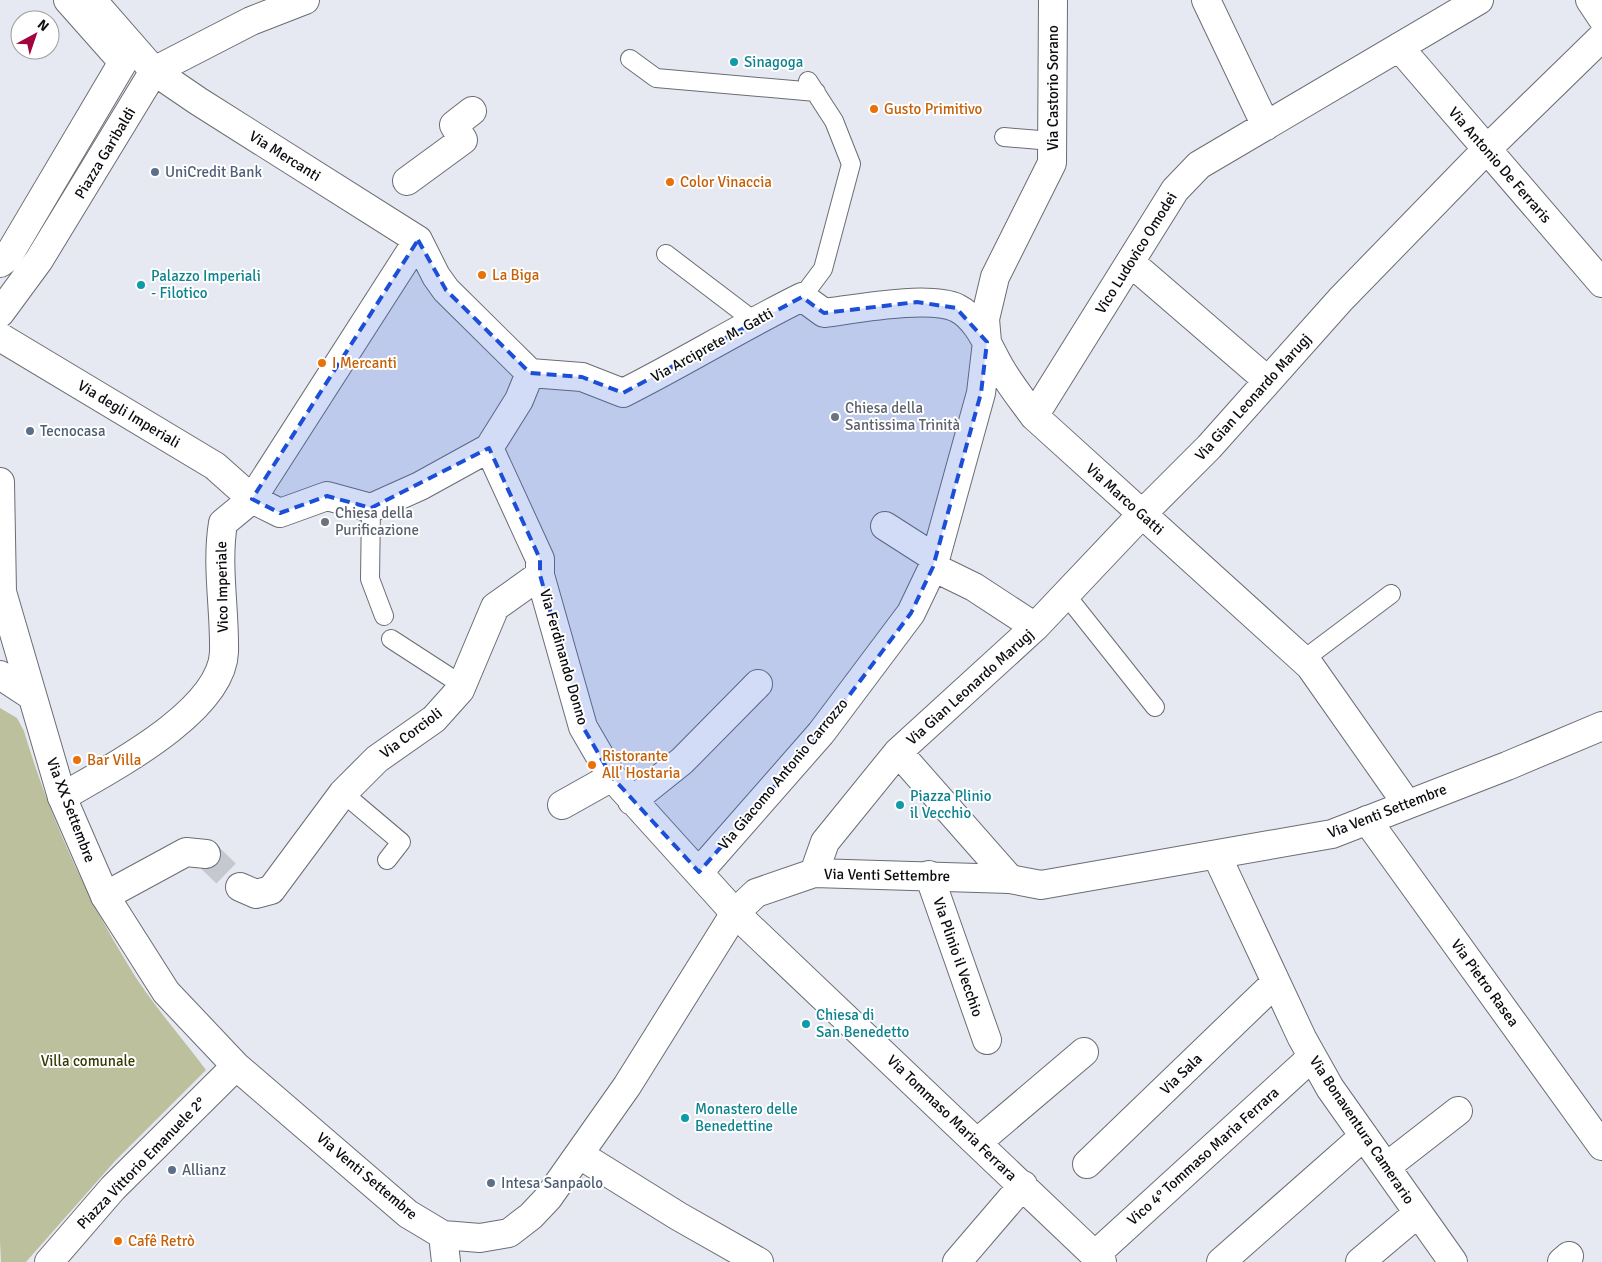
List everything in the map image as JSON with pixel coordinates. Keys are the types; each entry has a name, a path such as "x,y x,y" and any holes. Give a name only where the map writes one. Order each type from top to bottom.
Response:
{"street":[{"name":"Piazza Garibaldi","path":"0,263 7,258 123,62 68,0"},
{"path":"92,0 154,71 251,21 305,0"},
{"name":"Via Castorio Sorano","path":"987,342 985,319 995,277 1052,163 1054,0"},
{"path":"1206,0 1266,126"},
{"name":"Vico Ludovico Omodei","path":"1034,416 1174,190 1199,165 1479,0"},
{"path":"1590,0 1602,18"},
{"name":"Via Gian Leonardo Marugj","path":"898,752 1035,628 1142,514 1209,447 1341,299 1486,150 1602,37"},
{"name":"Via Antonio De Ferraris","path":"1399,47 1602,283"},
{"name":"Piazza Garibaldi","path":"0,312 39,260 154,71"},
{"name":"Via Mercanti","path":"154,71 198,101 418,240"},
{"path":"407,181 462,140 454,125 472,111"},
{"path":"371,508 420,486 489,448 519,400 530,374 446,290 436,276 418,240"},
{"name":"Vico Imperiale","path":"62,798 136,754 181,721 215,683 224,654 219,549 223,523 252,500 418,240"},
{"path":"1130,262 1268,381"},
{"name":"Via Marco Gatti","path":"802,297 824,313 917,302 956,308 969,318 987,342 1001,370 1034,416 1310,666 1407,804"},
{"name":"Via Arciprete M. Gatti","path":"530,374 582,377 622,393 678,366 754,321 802,297"},
{"name":"Via degli Imperiali","path":"0,337 215,466 252,500 280,513 327,496 371,508"},
{"name":"Via Giacomo Antonio Carrozzo","path":"699,872 821,733 911,613 934,562 981,393 987,342"},
{"name":"Via Ferdinando Donno","path":"489,448 540,559 540,574 583,728 612,777 736,913"},
{"name":"Via XX Settembre","path":"0,482 1,594 62,798 106,896 166,992 236,1066"},
{"path":"885,526 934,562 1035,628"},
{"name":"Via Corcioli","path":"240,886 256,894 271,890 343,792 377,759 434,719 460,690 495,607 540,574"},
{"path":"0,674 32,696"},
{"path":"632,801 682,761 758,684"},
{"name":"Via Venti Settembre","path":"236,1066 408,1214 443,1235 480,1238 509,1232 531,1216 548,1198 580,1155 632,1078 736,913 756,893 814,873 929,875 1010,879 1041,885 1217,856 1332,834 1507,766 1602,726"},
{"path":"814,873 825,842 898,752 1010,879"},
{"path":"562,806 612,777"},
{"name":"Via Pietro Rasea","path":"1367,820 1602,1146"},
{"path":"106,896 186,852 206,854"},
{"name":"Via Bonaventura Camerario","path":"1217,856 1275,983 1312,1057 1330,1088 1453,1262"},
{"name":"Via Plinio il Vecchio","path":"929,875 987,1040"},
{"name":"Via Tommaso Maria Ferrara","path":"736,913 978,1142 1087,1256"},
{"name":"Via Sala","path":"1087,1164 1275,983"},
{"path":"978,1142 1084,1052"},
{"name":"Vico 4° Tommaso Maria Ferrara","path":"1087,1256 1312,1057"},
{"name":"Piazza Vittorio Emanuele 2°","path":"49,1262 113,1188 236,1066"},
{"path":"1386,1167 1458,1111"},
{"path":"1221,1262 1364,1136"},
{"path":"580,1155 678,1216 759,1262"},
{"path":"957,1262 1022,1186"},
{"path":"1360,1262 1418,1213"},
{"path":"443,1235 446,1262"}],"lane":[{"path":"630,59 656,78 812,87 834,121 851,164 823,269 802,297"},
{"path":"1004,137 1052,141"},
{"path":"666,254 754,321"},
{"path":"371,508 370,579 384,616"},
{"path":"1303,660 1390,594"},
{"path":"1066,595 1155,707"},
{"path":"391,639 462,684"},
{"path":"343,792 401,842 388,860"}],"highlighted area":[{"path":"418,240 446,290 530,373 582,377 623,393 802,297 824,313 917,302 956,308 987,342 981,393 933,567 911,613 821,733 699,872 612,777 583,727 540,575 540,559 489,448 371,508 327,496 280,513 252,499"}],"green space":[{"name":"Villa comunale","path":"0,708 17,718 24,731 44,791 68,850 111,936 145,991 206,1070 115,1161 26,1262 1,1262 0,1241"}],"tunnel":[{"path":"206,854 240,887"}],"place":[{"name":"Sinagoga","path":"734,62"},
{"name":"Gusto Primitivo","path":"874,109"},
{"name":"UniCredit Bank","path":"155,172"},
{"name":"Color Vinaccia","path":"670,182"},
{"name":"La Biga","path":"482,275"},
{"name":"Palazzo Imperiali - Filotico","path":"141,285"},
{"name":"I Mercanti","path":"322,363"},
{"name":"Chiesa della Santissima Trinità","path":"835,417"},
{"name":"Tecnocasa","path":"30,431"},
{"name":"Chiesa della Purificazione","path":"325,522"},
{"name":"Bar Villa","path":"77,760"},
{"name":"Ristorante All' Hostaria","path":"592,765"},
{"name":"Piazza Plinio il Vecchio","path":"900,805"},
{"name":"Chiesa di San Benedetto","path":"806,1024"},
{"name":"Monastero delle Benedettine","path":"685,1118"},
{"name":"Allianz","path":"172,1170"},
{"name":"Intesa Sanpaolo","path":"491,1183"},
{"name":"Cafê Retrò","path":"118,1241"}]}
